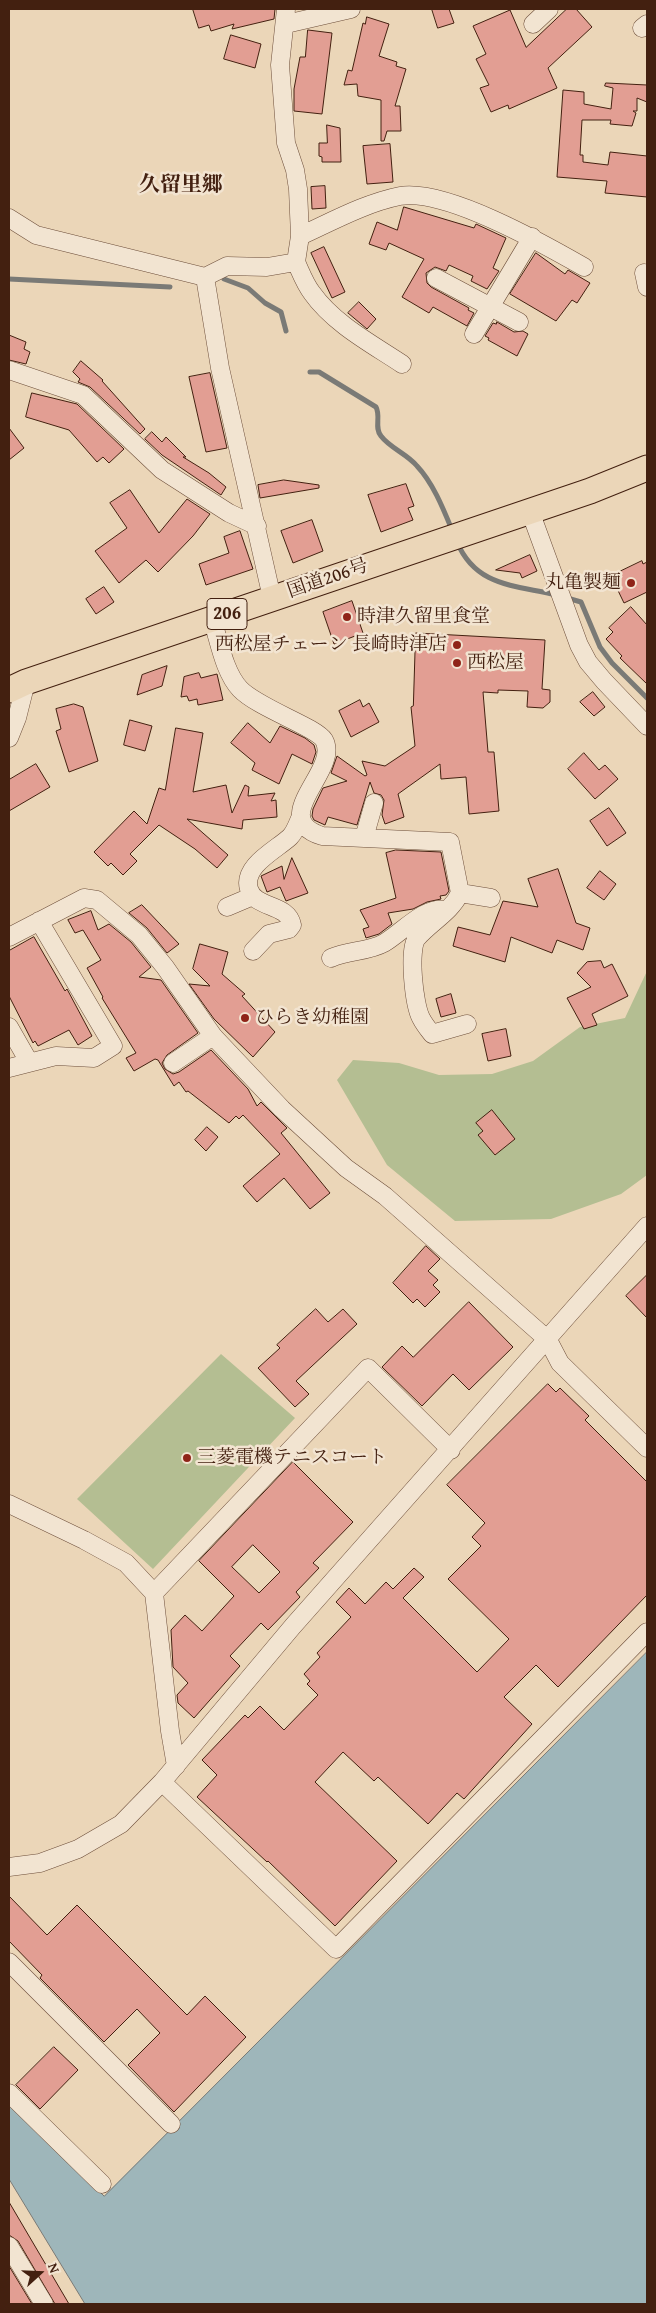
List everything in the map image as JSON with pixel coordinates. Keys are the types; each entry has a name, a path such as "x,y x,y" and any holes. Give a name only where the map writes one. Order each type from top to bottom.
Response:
{"highway":[{"name":"国道206号","path":"17,686 272,598 590,492 647,468"}],"street":[{"path":"351,9 286,16 281,44 280,65 286,143 295,170 298,189 300,236 296,262 312,294 326,308 346,326 402,364"},
{"path":"534,24 549,9"},
{"path":"300,236 368,207 401,196 438,200 472,211 532,237 584,267"},
{"path":"9,218 36,235 205,277 227,266 267,267 296,262"},
{"path":"474,334 532,237"},
{"path":"205,277 220,368 258,526 272,598"},
{"path":"436,278 519,322"},
{"path":"9,370 54,387 83,395 162,470 229,513 258,526"},
{"path":"530,511 579,644 588,662 647,726"},
{"path":"212,619 231,674 240,689 253,700 314,731 325,741 327,754 302,806 301,816 292,836 253,868 248,878 249,889 254,896 284,912 291,919 292,925 290,929 269,934 254,951"},
{"path":"9,738 17,718 17,686"},
{"path":"364,838 374,803"},
{"path":"301,816 304,825 310,832 322,836 450,842 460,893 447,911 417,938 412,946 411,959 420,1017 432,1034 467,1024"},
{"path":"460,893 491,898"},
{"path":"227,907 254,896"},
{"path":"9,937 84,898 97,900 139,935 165,967 213,1036 282,1108 346,1168 385,1196 548,1340 560,1363 647,1448"},
{"path":"332,958 343,953 372,948 385,942 405,927 431,912 441,909 447,911"},
{"path":"9,1068 56,1056 94,1058 113,1046 39,921"},
{"path":"9,1027 28,1062"},
{"path":"173,1063 213,1036"},
{"path":"9,1867 40,1863 78,1849 98,1840 121,1824 162,1782 293,1626 451,1450 647,1226"},
{"path":"154,1593 368,1368 451,1450"},
{"path":"9,1504 84,1540 126,1564 154,1593 170,1731 176,1766"},
{"path":"162,1782 336,1949 647,1632"},
{"path":"9,1962 171,2124"},
{"path":"9,2093 102,2184"},
{"path":"9,2246 44,2304"}],"green space":[{"path":"647,971 647,1175 621,1194 551,1219 455,1221 387,1165 337,1080 353,1060 399,1063 439,1075 492,1074 533,1061 580,1027 625,1018"},
{"name":"三菱電機テニスコート","path":"221,1354 295,1418 153,1569 77,1499"}],"water":[{"path":"647,1652 647,2304 85,2304 9,2179 9,2101 104,2196"}],"building":[{"path":"193,9 275,9 274,19 232,29 234,24 211,31 209,25 199,28"},
{"path":"432,9 449,9 454,23 438,28"},
{"path":"567,9 576,9 592,27 548,68 557,88 509,109 508,105 491,112 480,88 489,85 476,59 486,54 473,26 510,10 526,47"},
{"path":"367,17 389,24 379,56 397,62 396,66 406,69 395,106 400,106 401,131 387,131 384,141 381,141 381,100 358,96 357,84 344,85 348,70 352,71 363,23 365,24"},
{"path":"308,30 332,33 322,114 294,111 294,89 300,57 305,57"},
{"path":"231,35 261,44 255,68 224,59"},
{"path":"606,83 647,85 647,102 637,98 637,111 633,111 636,113 632,126 610,124 611,120 582,120 580,155 583,155 583,162 608,165 610,152 647,156 647,197 605,193 607,181 557,177 563,90 584,92 584,104 611,109 613,88 605,86"},
{"path":"327,125 340,128 341,162 322,162 322,157 319,156 319,143 327,143"},
{"path":"390,144 393,182 367,184 363,146"},
{"path":"325,186 326,208 312,209 311,187"},
{"path":"404,207 474,228 476,224 506,238 493,268 499,271 487,289 471,281 473,276 449,265 446,271 435,267 426,273 427,283 431,287 469,308 468,310 474,313 467,326 433,307 429,313 402,297 424,259 389,243 386,250 369,244 377,222 397,230"},
{"path":"324,247 345,292 332,298 311,253"},
{"path":"536,253 565,274 568,270 590,283 577,303 572,300 556,321 510,294"},
{"path":"359,302 376,319 367,329 348,313"},
{"path":"497,322 514,332 523,331 528,334 517,356 488,340 489,338 485,336 493,323 496,324"},
{"path":"9,335 26,342 24,349 30,352 26,364 9,360"},
{"path":"81,361 103,380 145,429 140,434 90,387 78,382 80,379 73,372"},
{"path":"210,373 227,448 206,452 189,377"},
{"path":"32,393 77,404 124,449 109,463 103,457 97,462 69,430 26,417"},
{"path":"9,428 24,448 9,460"},
{"path":"152,432 162,442 166,437 186,457 183,457 209,473 226,487 221,495 162,455 145,439"},
{"path":"284,480 319,485 319,488 260,498 258,485"},
{"path":"406,484 414,506 408,508 413,520 381,532 368,495"},
{"path":"130,490 159,533 187,499 210,514 193,536 158,572 146,560 119,583 95,551 127,528 110,503"},
{"path":"312,520 323,551 293,563 281,531"},
{"path":"240,531 253,569 206,585 199,564 229,553 224,537"},
{"path":"530,555 537,571 522,578 520,573 496,570"},
{"name":"丸亀製麺","path":"642,561 643,564 647,562 647,592 624,603 611,576"},
{"path":"104,587 114,602 96,614 86,599"},
{"path":"352,601 363,633 334,644 323,612"},
{"path":"631,607 647,625 647,684 620,658 622,656 606,639 613,632 609,628"},
{"path":"416,633 545,640 542,689 550,690 550,702 543,708 527,707 528,691 498,690 498,693 483,692 488,752 494,752 499,811 469,814 466,777 441,779 440,764 398,794 404,817 385,824 382,815 384,800 381,795 374,793 370,782 357,825 328,817 325,825 314,820 312,816 313,809 323,788 347,781 331,773 337,756 365,776 367,775 362,761 385,766 415,746 411,707 413,706"},
{"path":"167,666 162,686 137,695 142,675"},
{"path":"199,673 201,678 217,674 223,700 198,705 197,699 189,701 187,696 181,697 184,677"},
{"path":"593,692 605,707 594,716 580,702"},
{"path":"360,700 363,707 369,703 379,722 351,737 339,711"},
{"path":"74,704 83,707 98,761 69,772 56,731 61,729 56,709"},
{"path":"130,720 152,726 145,751 124,745"},
{"path":"248,723 270,743 280,726 305,738 314,745 316,752 312,764 292,754 279,784 252,770 255,763 231,743"},
{"path":"176,728 203,733 193,792 226,785 232,813 245,785 249,787 248,796 275,793 271,801 276,800 277,817 243,820 242,829 187,819 228,855 217,868 195,849 159,825 130,854 137,861 123,875 111,863 108,866 94,852 134,811 147,824 159,788 165,790"},
{"path":"584,753 599,770 605,765 618,779 595,799 568,769"},
{"path":"36,764 50,787 9,811 9,780"},
{"path":"609,808 626,833 607,846 590,821"},
{"path":"396,850 441,852 449,891 446,895 440,896 441,899 427,902 413,909 388,913 392,924 379,934 366,938 363,929 369,927 360,910 396,898 386,853"},
{"path":"292,858 308,893 286,901 280,887 267,892 261,876 282,866 284,879"},
{"path":"558,869 576,923 590,928 583,950 557,940 552,953 511,937 505,962 453,946 458,927 490,935 503,901 538,907 528,879"},
{"path":"600,871 616,884 604,900 587,888"},
{"path":"142,905 179,944 167,953 147,928 129,913"},
{"path":"91,911 98,930 109,924 131,942 151,967 139,977 161,980 198,1033 167,1055 162,1063 165,1069 173,1074 179,1072 211,1050 248,1089 257,1106 261,1102 287,1128 281,1133 330,1193 310,1209 284,1178 257,1202 243,1186 280,1154 243,1115 239,1119 236,1116 229,1123 188,1091 186,1092 179,1082 174,1086 158,1060 155,1059 134,1071 126,1058 136,1053 102,998 87,968 101,960 83,930 75,933 68,920"},
{"path":"34,937 65,991 67,989 92,1036 78,1045 69,1030 38,1046 35,1041 33,1043 9,996 9,951"},
{"path":"200,944 228,952 222,974 245,994 242,996 275,1032 253,1057 214,1019 189,984 210,986 193,969"},
{"path":"601,961 604,968 612,964 628,996 592,1014 597,1025 584,1029 567,998 591,987 577,973 587,962"},
{"path":"451,994 456,1013 441,1017 436,999"},
{"path":"506,1029 511,1056 488,1061 482,1034"},
{"path":"492,1110 515,1139 495,1155 478,1135 483,1131 476,1123"},
{"path":"207,1127 218,1137 206,1151 195,1140"},
{"path":"426,1246 440,1259 428,1271 438,1280 433,1285 440,1292 425,1307 417,1299 413,1303 393,1283"},
{"path":"647,1275 647,1318 626,1296"},
{"path":"469,1302 513,1347 469,1390 453,1374 422,1406 382,1367 402,1346 413,1357"},
{"path":"316,1309 328,1322 343,1309 357,1324 296,1381 309,1394 295,1407 258,1368 280,1348 277,1345"},
{"path":"548,1384 556,1392 560,1388 589,1416 585,1420 647,1482 647,1595 558,1687 536,1665 504,1697 532,1724 464,1799 457,1793 428,1824 378,1777 374,1781 343,1752 315,1782 397,1861 335,1926 268,1861 197,1797 217,1775 202,1760 245,1715 248,1718 260,1706 284,1730 318,1695 307,1684 310,1681 304,1674 320,1657 317,1653 351,1617 336,1602 349,1588 365,1604 386,1582 393,1589 414,1568 424,1577 403,1598 477,1672 509,1639 448,1579 481,1546 472,1537 485,1523 447,1485"},
{"path":"293,1462 353,1522 313,1563 319,1568 296,1592 300,1597 268,1630 261,1623 230,1656 240,1666 194,1718 178,1703 177,1695 188,1683 173,1667 171,1630 185,1615 202,1631 234,1596 199,1561","holes":["253,1545 280,1572 259,1593 232,1567"]},
{"path":"9,1896 47,1935 77,1905 187,2015 205,1996 246,2037 174,2112 128,2065 160,2033 137,2009 104,2042 40,1978 42,1975 9,1941"},
{"path":"54,2047 78,2070 40,2109 16,2085"},
{"path":"9,2202 69,2304 55,2304 18,2241 9,2235"},
{"path":"9,2266 32,2304 9,2304"}],"waterway":[{"path":"9,279 170,287"},
{"path":"224,279 248,288 265,303 281,312 286,331"},
{"path":"310,372 319,372 376,407 379,433 423,473 437,496 452,530"},
{"path":"457,542 465,557 486,576 512,586 556,595"},
{"path":"567,598 581,602 600,647 612,663 647,698"}],"place":[{"name":"丸亀製麺","path":"631,583"},
{"name":"時津久留里食堂","path":"347,617"},
{"name":"西松屋チェーン 長崎時津店","path":"457,645"},
{"name":"西松屋","path":"457,663"},
{"name":"ひらき幼稚園","path":"245,1018"},
{"name":"三菱電機テニスコート","path":"187,1458"}],"district":[{"name":"久留里郷","path":"181,186"}]}
